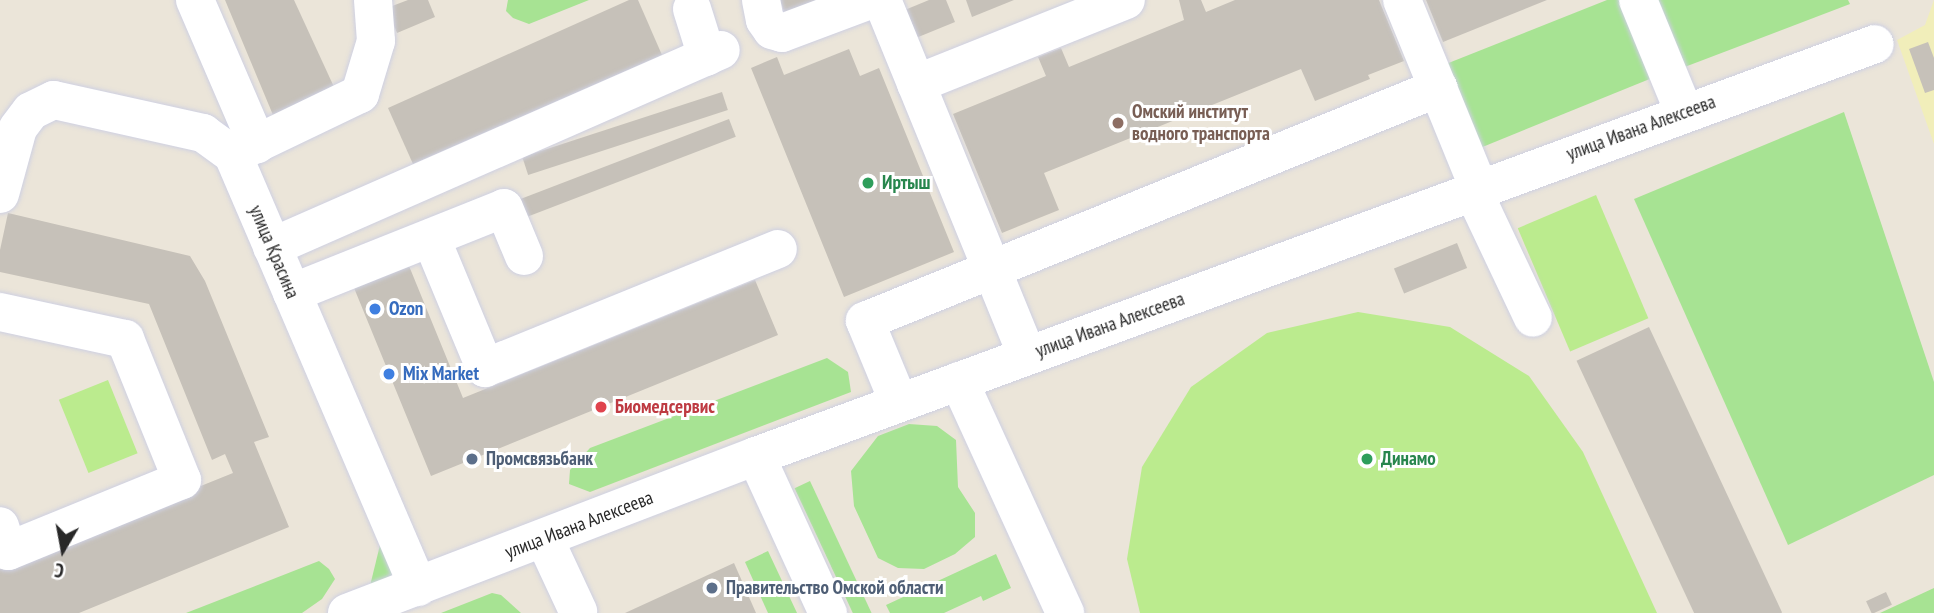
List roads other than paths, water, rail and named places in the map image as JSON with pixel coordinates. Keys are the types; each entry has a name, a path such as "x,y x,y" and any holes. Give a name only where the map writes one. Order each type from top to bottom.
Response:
{"street":[{"name":"улица Красина","path":"195,0 245,149 272,247 418,587"},
{"path":"0,194 10,149 18,128 31,111 54,100 203,133 245,149 360,94 376,41 373,0"},
{"path":"761,0 765,20 772,30 782,33 870,0"},
{"path":"882,0 1027,356"},
{"path":"916,84 1126,0"},
{"path":"1402,0 1476,190 1533,318"},
{"path":"1639,0 1684,112"},
{"path":"272,247 714,53 692,9"},
{"name":"улица Ивана Алексеева","path":"365,610 756,456 1684,112 1875,44"},
{"path":"899,403 865,321 1438,88"},
{"path":"292,293 504,208 524,256"},
{"path":"431,238 485,368 778,249"},
{"path":"0,312 125,339 182,480 8,551 0,526"},
{"path":"959,381 1065,613"},
{"path":"756,456 828,613"},
{"path":"544,538 578,611"}],"place":[{"name":"Омский институт водного транспорта","path":"1118,123"},
{"name":"Иртыш","path":"868,183"},
{"name":"Ozon","path":"375,309"},
{"name":"Mix Market","path":"389,374"},
{"name":"Биомедсервис","path":"601,407"},
{"name":"Промсвязьбанк","path":"472,459"},
{"name":"Динамо","path":"1367,459"},
{"name":"Правительство Омской области","path":"712,588"}]}
